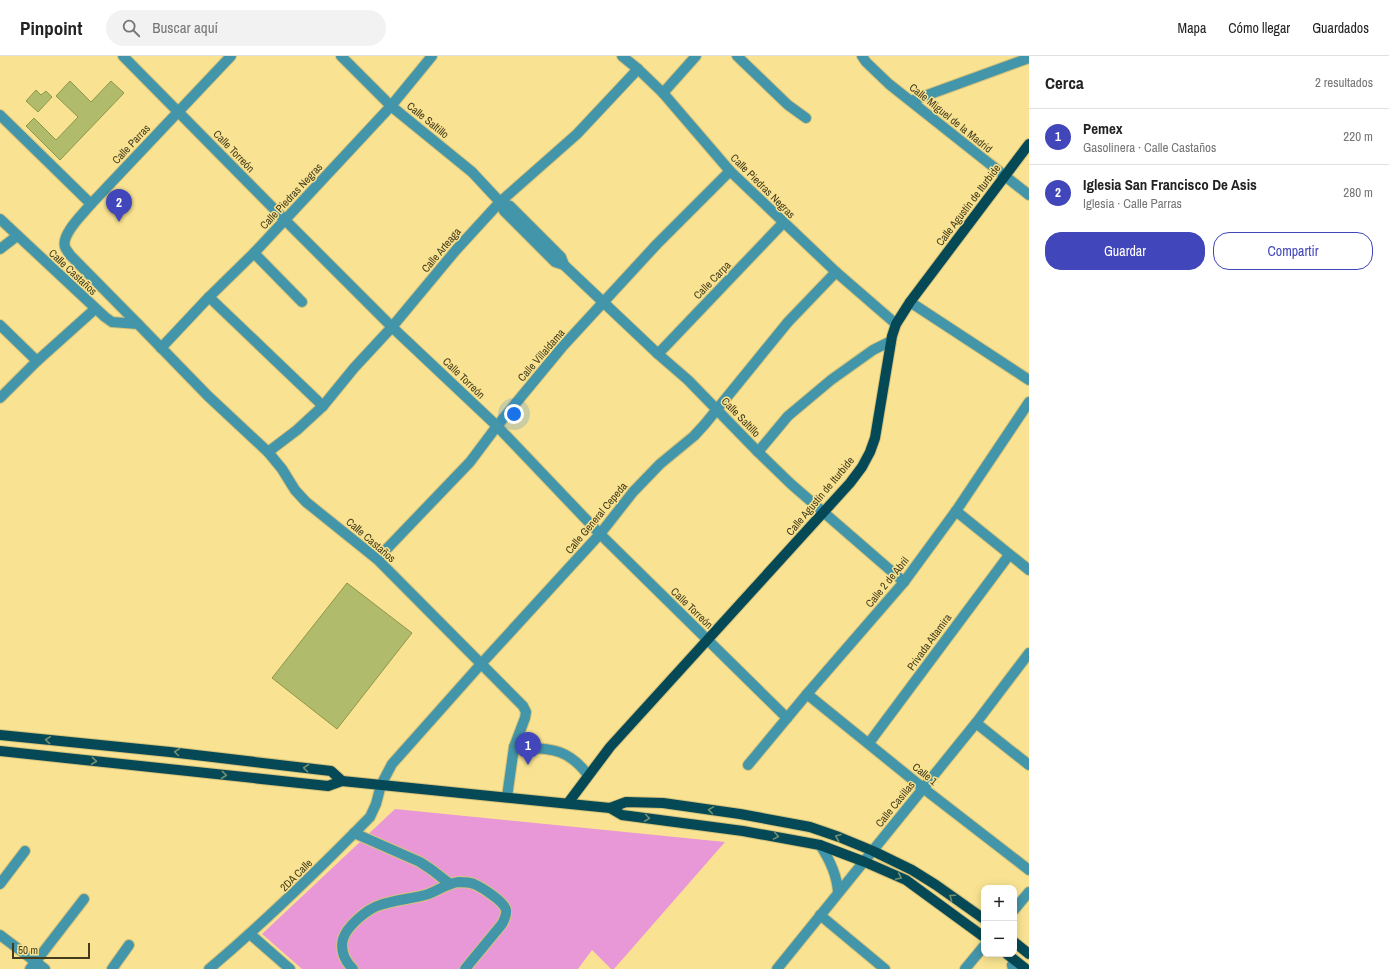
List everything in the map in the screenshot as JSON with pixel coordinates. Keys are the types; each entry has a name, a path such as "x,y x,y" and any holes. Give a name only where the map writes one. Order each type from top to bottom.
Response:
{"main road":[{"name":"Calle Agustín de Iturbide","path":"568,803 610,747 824,512 858,472 870,452 879,420 891,341 896,324 910,302 1029,144"},
{"path":"0,736 170,752 331,771 342,781"},
{"path":"0,751 328,786 342,781 568,803 610,808 622,815 743,831 820,845 863,861 906,880 981,935"},
{"path":"610,808 626,802 663,804 740,814 810,827 873,851 912,870 981,917"},
{"path":"1017,944 1029,954"},
{"path":"1014,965 1026,969"}],"street":[{"name":"Calle Torreón","path":"123,56 392,327 497,426 600,534 787,718"},
{"name":"Calle Parras","path":"70,255 65,247 65,238 70,229 91,204 231,56"},
{"name":"Calle Saltillo","path":"341,56 392,106 472,172 500,202 504,212 549,257 555,262 564,265 658,354 688,380 791,484 904,582"},
{"name":"Calle Piedras Negras","path":"161,348 209,297 254,253 392,106 432,56"},
{"name":"Calle Piedras Negras","path":"622,56 663,93 730,171 783,223 836,272 896,324"},
{"path":"663,93 696,56"},
{"path":"737,56 788,105 806,118"},
{"name":"Calle Miguel de la Madrid","path":"866,58 889,84 1029,195"},
{"path":"911,101 1029,58"},
{"name":"Calle Arteaga","path":"268,452 297,430 323,406 354,368 392,327 456,250 500,202 577,134 638,69"},
{"path":"0,116 91,204"},
{"name":"Calle Villaldama","path":"377,559 470,462 497,426 563,346 657,244 730,171"},
{"name":"Calle Castaños","path":"0,219 95,309 112,322 138,324"},
{"name":"Calle Carpa","path":"658,354 783,223"},
{"path":"0,249 18,236"},
{"path":"254,253 302,302"},
{"name":"Calle Castaños","path":"70,255 208,396 268,452 282,469 295,490 306,502 377,559 523,706 526,712 525,718 514,747 506,797"},
{"name":"Calle General Cepeda","path":"381,785 392,764 600,534 633,492 660,464 694,436 788,322 836,272"},
{"path":"209,297 323,406"},
{"path":"910,302 1029,380"},
{"path":"0,398 37,361 95,309"},
{"path":"0,325 37,361"},
{"path":"758,452 788,416 826,384 873,350 891,341"},
{"name":"Calle 2 de Abril","path":"748,765 904,582 956,511 1029,402"},
{"path":"956,511 1029,570"},
{"name":"Privada Altamira","path":"869,744 1009,555"},
{"name":"Calle Casillas","path":"777,969 976,723 1029,653"},
{"name":"Calle 1","path":"807,694 923,788 1029,870"},
{"path":"976,723 1029,765"},
{"path":"514,747 546,748 561,752 582,766 588,775"},
{"name":"2DA Calle","path":"209,969 287,900 370,817 376,804 381,785"},
{"path":"354,833 420,862 450,884"},
{"path":"820,845 835,873 838,892"},
{"path":"0,884 25,851"},
{"path":"353,969 346,962 343,952 343,939 353,924 368,910 381,904 435,892 450,884 458,882 472,883 482,888 506,909 506,916 502,924 465,969"},
{"path":"1017,906 1029,892"},
{"path":"33,966 84,899"},
{"path":"820,915 885,969"},
{"path":"250,934 290,969"},
{"path":"0,935 33,966 45,969"},
{"path":"112,969 129,945"},
{"path":"965,969 981,950"}],"shaded area":[{"path":"395,809 725,842 614,969 611,969 592,950 578,969 302,969 262,934"}],"building":[{"path":"70,81 91,102 111,81 124,93 60,160 26,126 34,118 56,140 78,117 56,96"},
{"path":"36,90 41,95 46,91 52,97 38,112 26,101"},
{"path":"347,583 412,633 337,729 272,678"}],"place":[{"name":"Iglesia San Francisco De Asis","path":"119,222"},
{"name":"Pemex","path":"528,765"}]}
